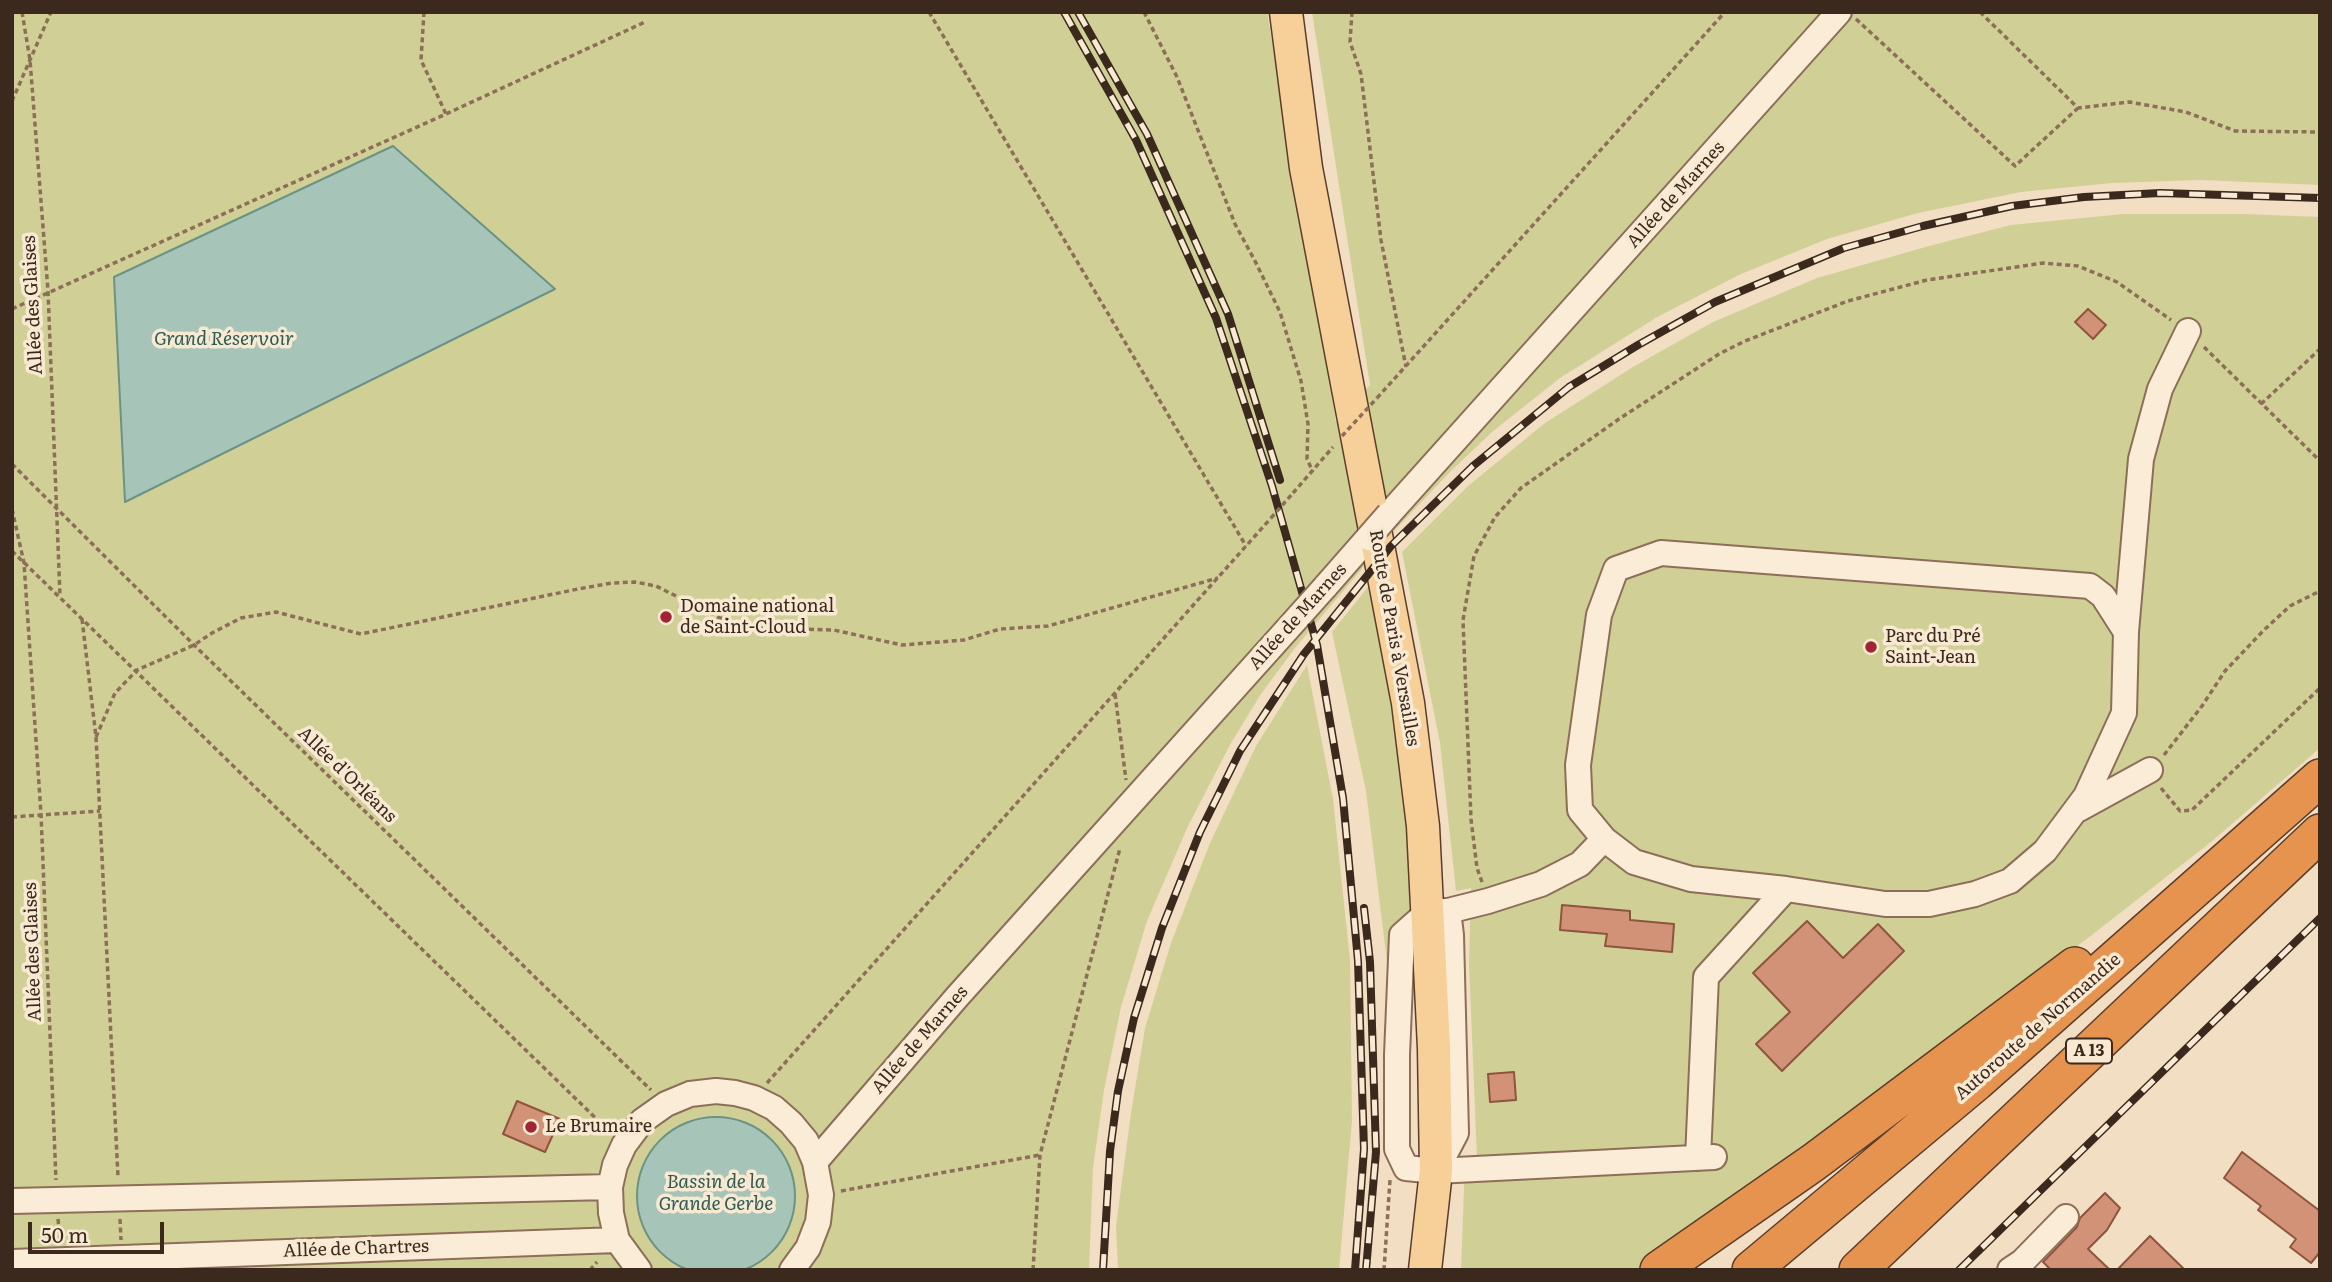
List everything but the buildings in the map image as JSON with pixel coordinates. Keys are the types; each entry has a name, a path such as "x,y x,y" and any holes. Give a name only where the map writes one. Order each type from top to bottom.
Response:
{"highway":[{"name":"Autoroute de Normandie","path":"1751,1270 1976,1082 2320,778"},
{"name":"A 13","path":"1858,1270 1880,1256 2320,833"},
{"path":"1659,1270 1814,1162 2122,930 2161,920"}],"main road":[{"name":"Route de Paris à Versailles","path":"1286,12 1306,169 1408,704 1423,826 1438,911 1436,1171 1424,1270"}],"street":[{"name":"Allée de Marnes","path":"816,1162 957,997 1839,12"},
{"path":"2126,632 2103,596 2090,586 1661,553 1616,569 1599,615 1578,765 1580,810 1604,839 1634,862 1690,879 1786,889 1885,904 1929,904 1975,894 2010,881 2045,851 2087,796 2124,713 2126,632 2141,459 2160,389 2188,331"},
{"path":"2075,811 2150,770"},
{"path":"1604,839 1580,864 1541,884 1488,901 1438,911 1402,935 1397,1055 1397,1147 1406,1168 1436,1171 1706,1157 1706,978 1786,889"},
{"path":"639,1270 617,1240 611,1213 610,1186 615,1165 624,1145 642,1121 666,1104 690,1094 716,1091 754,1098 774,1108 806,1141 816,1162 821,1195 818,1222 808,1248 792,1270"},
{"path":"12,1201 610,1186"},
{"path":"2010,1270 2022,1262 2066,1217"},
{"name":"Allée de Chartres","path":"12,1262 617,1240"}],"path":[{"name":"Allée des Glaises","path":"22,12 30,60 48,291 60,598"},
{"path":"12,101 51,12"},
{"path":"424,12 421,60 446,114"},
{"path":"929,12 1246,546"},
{"path":"1144,12 1177,77 1235,224 1279,312 1301,381 1308,424 1307,459 1313,472"},
{"path":"1352,12 1350,41 1361,74 1381,240 1406,366"},
{"path":"754,1098 1313,472 1342,436 1725,12"},
{"path":"1849,12 2015,166 2078,107 2129,102 2186,112 2235,131 2320,132"},
{"path":"1980,12 2078,107"},
{"path":"12,309 645,22"},
{"path":"1488,901 1477,868 1471,819 1463,620 1474,556 1495,517 1521,488 1619,419 1719,354 1745,341 1848,301 1927,280 2043,263 2078,266 2118,282 2188,331 2320,461"},
{"path":"2261,404 2319,352"},
{"name":"Allée d'Orléans","path":"12,464 666,1104"},
{"name":"Allée des Glaises","path":"12,509 24,563 41,814 61,1260"},
{"path":"12,551 624,1145"},
{"path":"96,737 115,693 136,670 194,645 212,632 241,618 276,612 361,634 624,582 656,586 719,618 760,628 834,630 902,645 964,640 1000,629 1048,626 1218,578"},
{"path":"2320,591 2291,606 2225,671 2174,743 2150,770 2180,811 2192,810 2320,688"},
{"path":"82,620 96,737 122,1258"},
{"path":"1115,694 1131,805"},
{"path":"12,817 100,811"},
{"path":"1033,1270 1040,1155 1121,845"},
{"path":"1384,1270 1390,1170 1397,1147"},
{"path":"821,1195 1040,1155"}],"green space":[{"name":"Domaine national de Saint-Cloud","path":"12,12 1267,12 1336,422 1370,385 1312,12 2320,12 2320,185 2199,180 2112,183 2021,192 1918,213 1827,239 1741,274 1659,316 1560,378 1492,432 1394,531 1295,648 1261,694 1231,743 1188,826 1147,921 1121,1007 1104,1090 1093,1168 1089,1270 12,1270"},
{"name":"Parc du Pré Saint-Jean","path":"2123,214 2320,217 2320,748 2211,842 2088,938 1703,1228 1640,1270 1461,1270 1465,1161 1477,1159 1469,963 1471,888 1456,891 1440,743 1402,552 1468,486 1545,423 1633,367 1713,322 1817,278 1929,246 2011,225"},
{"path":"1372,582 1406,756 1417,898 1407,964 1388,970 1366,791 1332,632"},
{"path":"1307,665 1333,799 1350,960 1352,1120 1339,1270 1118,1270 1116,1226 1131,1113 1145,1028 1171,943 1210,843 1256,746"}],"water":[{"name":"Grand Réservoir","path":"393,146 555,289 125,502 114,277"},
{"name":"Bassin de la Grande Gerbe","path":"716,1117 746,1123 772,1140 789,1166 795,1196 789,1226 772,1252 746,1269 716,1275 686,1269 660,1252 643,1226 637,1196 643,1166 660,1140 686,1123"}],"railway":[{"path":"1064,12 1136,140 1216,318 1272,486 1317,645 1343,798 1358,961 1364,1149 1355,1270"},
{"path":"1078,12 1147,134 1228,314 1280,480"},
{"path":"1103,1270 1110,1151 1118,1091 1134,1018 1162,928 1200,832 1240,751 1304,654 1391,546 1473,466 1569,387 1638,345 1715,302 1844,248 1923,226 2012,206 2084,197 2160,193 2320,198"},
{"path":"1364,908 1370,962 1376,1152 1366,1270"},
{"path":"1959,1270 2320,918"}],"place":[{"name":"Domaine national de Saint-Cloud","path":"666,617"},
{"name":"Parc du Pré Saint-Jean","path":"1871,647"},
{"name":"Le Brumaire","path":"531,1127"}]}
